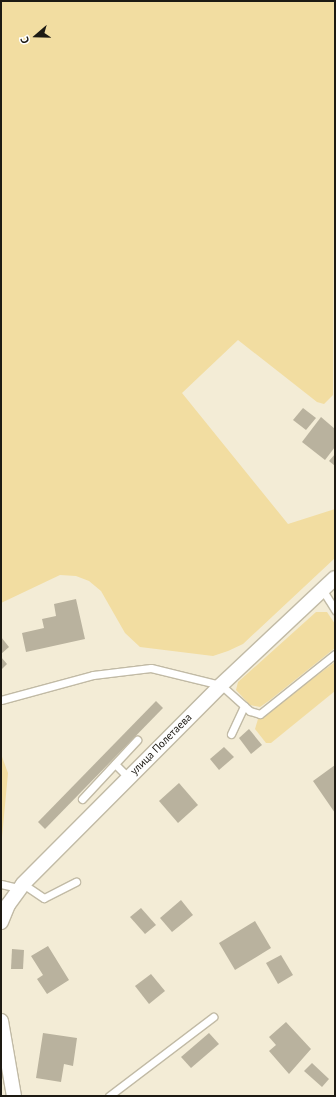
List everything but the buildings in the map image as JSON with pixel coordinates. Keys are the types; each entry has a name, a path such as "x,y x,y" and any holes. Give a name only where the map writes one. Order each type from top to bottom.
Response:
{"street":[{"name":"улица Полетаева","path":"1,922 21,886 221,684 335,578"},
{"path":"1,1021 14,1096"}],"lane":[{"path":"322,590 335,610"},
{"path":"1,700 93,675 151,668 221,684 244,706 260,714 334,656"},
{"path":"231,734 244,706"},
{"path":"82,799 137,740"},
{"path":"115,764 128,777"},
{"path":"1,884 21,886 44,898 76,882"},
{"path":"109,1096 213,1016"}],"shaded area":[{"path":"1,1 335,1 333,395 324,404 317,402 238,340 182,393 288,524 335,509 335,558 243,644 228,651 213,656 140,647 125,633 101,591 89,581 76,576 60,575 1,603"},
{"path":"316,612 327,612 335,624 335,648 260,707 250,705 236,690 238,682"},
{"path":"335,662 335,691 271,743 266,743 255,729 258,719"},
{"path":"1,754 8,773 1,848"}]}
